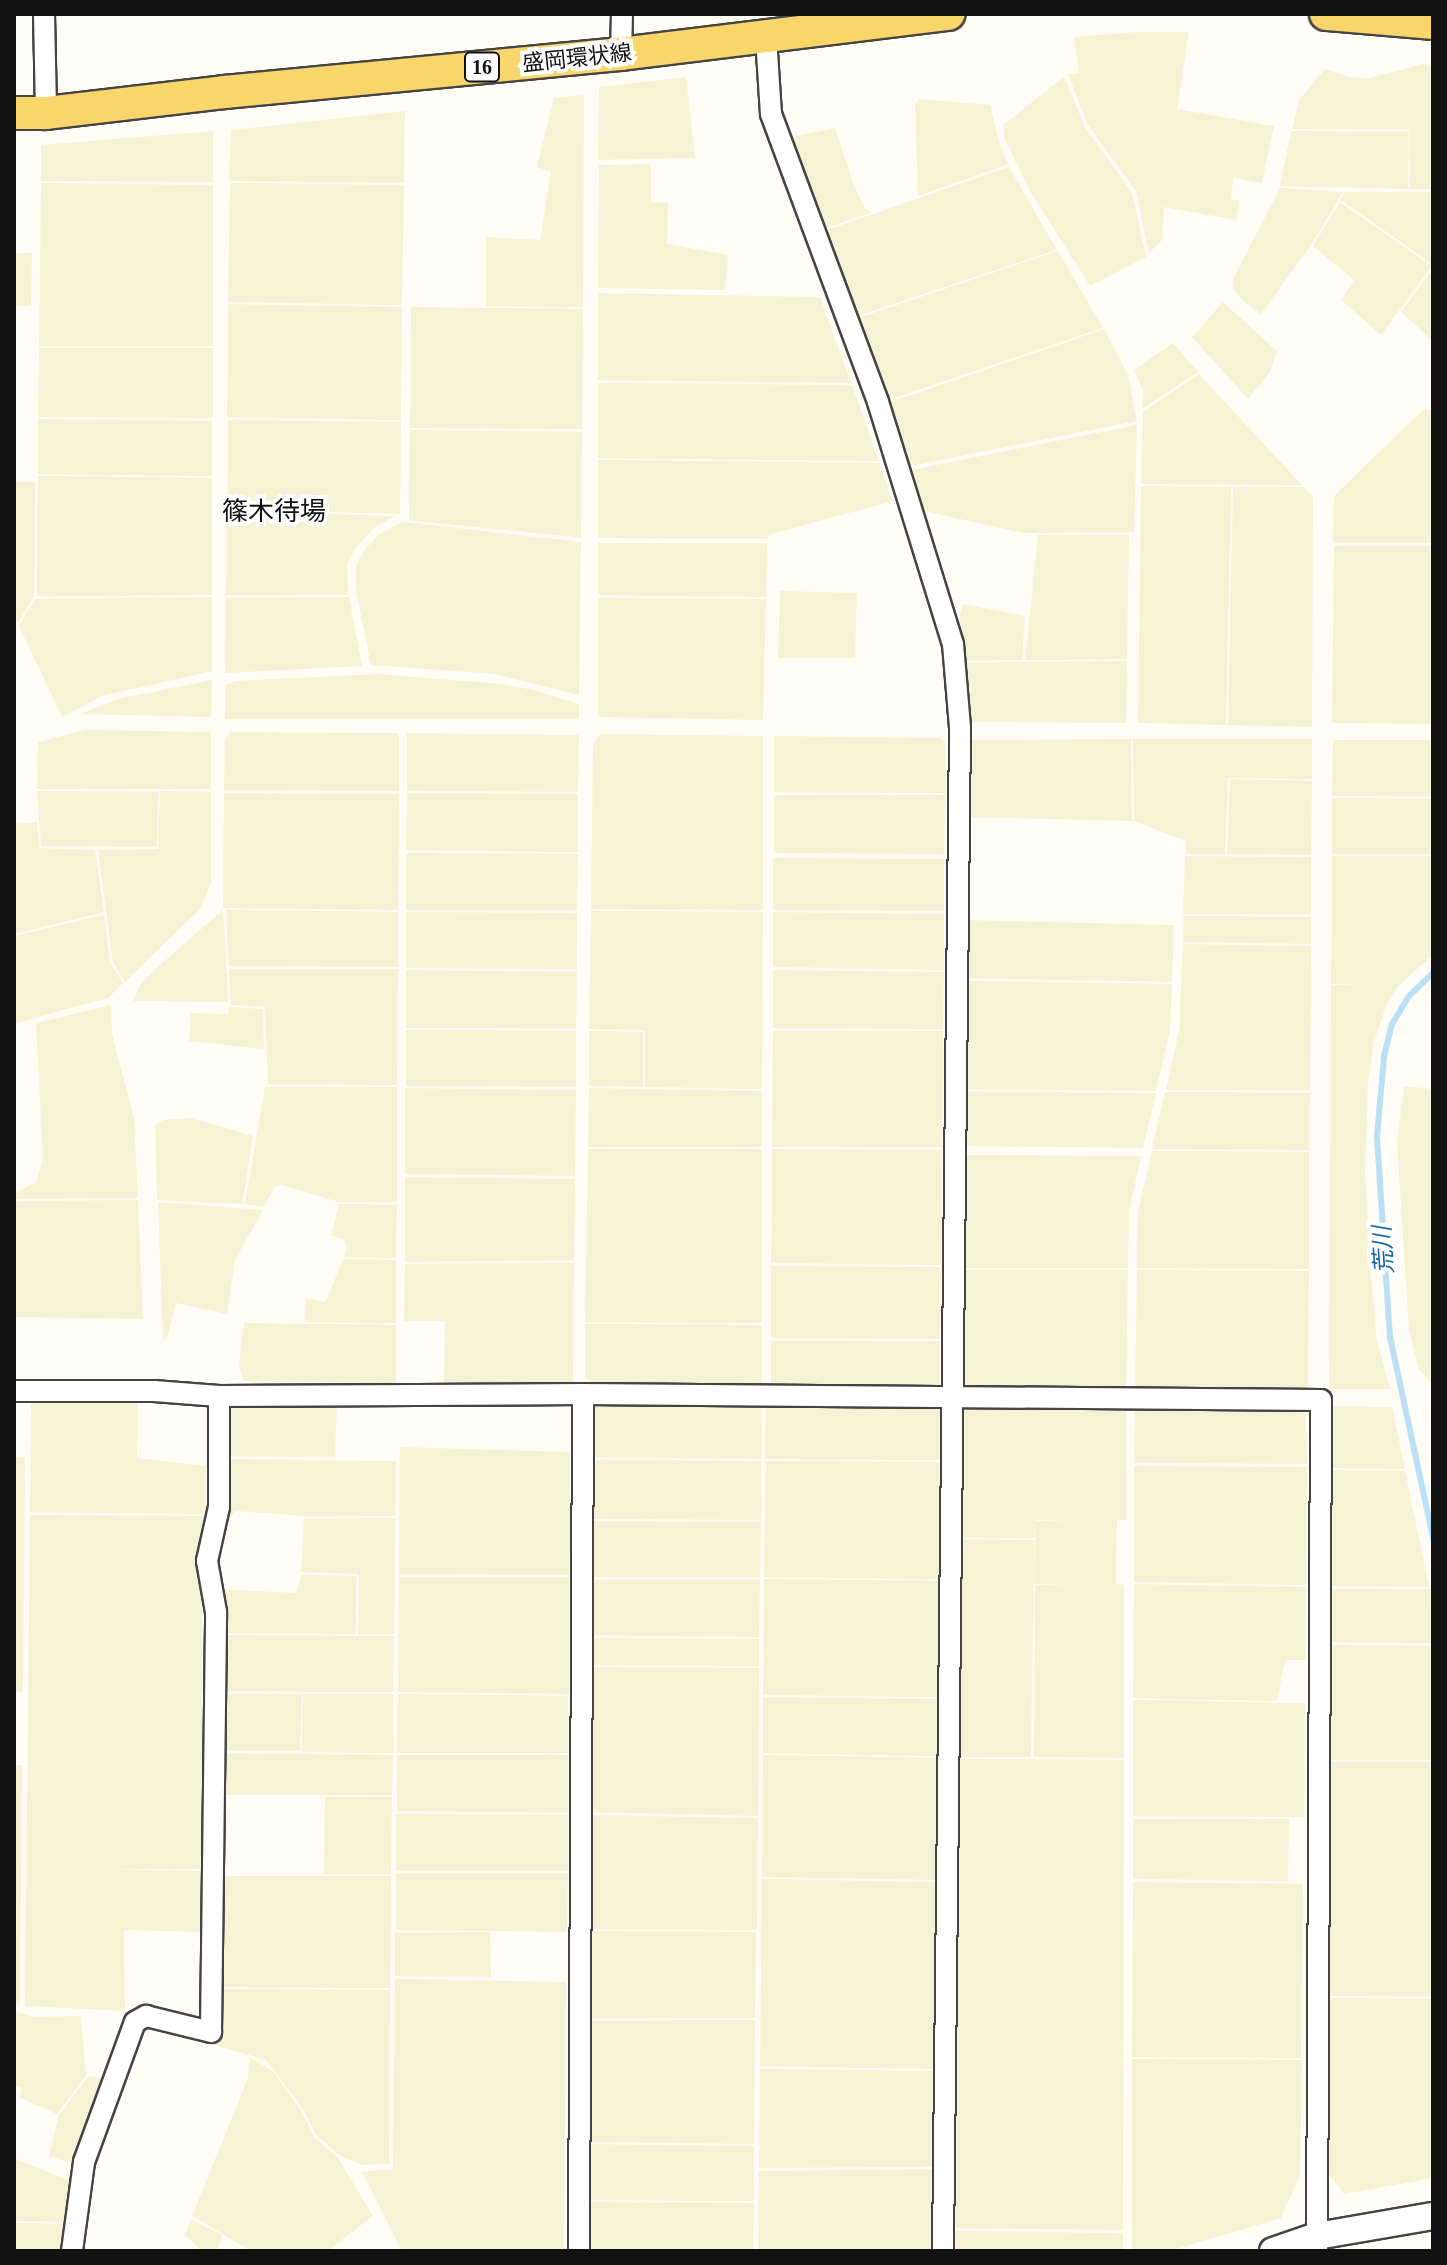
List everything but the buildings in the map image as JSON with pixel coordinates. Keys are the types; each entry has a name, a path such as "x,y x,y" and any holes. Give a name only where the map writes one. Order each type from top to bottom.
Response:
{"main road":[{"name":"盛岡環状線","path":"14,113 46,113 225,92 621,54 767,26 949,14"},
{"path":"1326,14 1433,23"}],"street":[{"path":"44,14 46,113"},
{"path":"621,54 622,14"},
{"path":"767,26 771,114 878,402 953,644 960,728 943,2251"},
{"path":"14,1391 154,1391 219,1396 583,1394 1321,1400 1317,2243"},
{"path":"579,2251 583,1394"},
{"path":"72,2251 84,2162 135,2022 146,2016 211,2032 216,1612 207,1561 219,1507 219,1396"},
{"path":"1273,2251 1433,2216"}],"shaded area":[{"path":"1189,32 1177,109 1274,126 1262,183 1234,178 1230,199 1240,201 1236,220 1164,207 1162,240 1149,253 1136,191 1088,125 1068,74 1079,73 1074,37"},
{"path":"1423,64 1433,65 1433,189 1410,189 1410,129 1292,129 1299,100 1325,69 1349,77 1369,78"},
{"path":"686,77 695,158 598,160 599,87"},
{"path":"1064,77 1085,127 1132,193 1146,257 1090,286 1030,191 1005,140 1003,125"},
{"path":"584,95 583,307 486,306 486,237 540,240 551,172 537,167 554,98"},
{"path":"919,99 990,105 1008,164 918,196 915,104"},
{"path":"405,111 404,183 229,181 231,130"},
{"path":"835,128 854,185 865,209 873,212 820,230 787,138"},
{"path":"213,131 213,182 41,181 41,145"},
{"path":"1291,131 1409,132 1408,189 1280,186"},
{"path":"651,164 651,202 668,203 667,244 728,255 725,290 598,288 599,165"},
{"path":"1009,167 1057,250 851,318 821,232"},
{"path":"41,183 213,185 213,346 39,346"},
{"path":"230,183 404,185 402,305 228,302"},
{"path":"1280,188 1343,192 1311,245 1261,314 1243,301 1234,289 1233,279"},
{"path":"1345,192 1433,192 1433,265 1341,200"},
{"path":"1340,202 1432,266 1381,335 1341,300 1354,280 1313,246"},
{"path":"1058,251 1103,328 882,402 852,320"},
{"path":"14,253 32,253 31,306 14,306"},
{"path":"1433,268 1433,341 1401,312"},
{"path":"598,293 820,297 851,383 598,380"},
{"path":"1223,302 1277,351 1270,372 1248,399 1192,337"},
{"path":"228,304 402,307 401,420 227,417"},
{"path":"411,307 583,309 582,429 410,428"},
{"path":"1104,329 1128,375 1137,421 905,467 882,405"},
{"path":"1173,343 1198,372 1142,409 1143,390 1134,370"},
{"path":"39,348 213,348 213,418 38,417"},
{"path":"1199,374 1302,485 1141,484 1143,412"},
{"path":"598,383 852,385 879,461 598,458"},
{"path":"1424,409 1433,410 1433,543 1333,543 1334,496"},
{"path":"38,419 212,421 212,476 38,474"},
{"path":"228,420 401,422 400,514 227,509"},
{"path":"1137,425 1134,532 1023,533 920,510 906,471"},
{"path":"410,430 582,432 581,538 409,520"},
{"path":"598,460 879,463 893,501 771,534 767,539 598,538"},
{"path":"38,476 212,478 212,595 37,596"},
{"path":"14,482 35,482 34,596 18,623 14,615"},
{"path":"1141,486 1231,487 1226,725 1138,723"},
{"path":"1233,487 1304,487 1313,497 1312,727 1228,725"},
{"path":"227,511 395,516 375,527 356,547 347,564 348,595 226,595"},
{"path":"403,522 581,542 579,695 495,674 371,665 356,590 356,567 363,552 379,534"},
{"path":"1038,535 1129,535 1127,659 1025,660"},
{"path":"598,543 767,543 766,597 598,595"},
{"path":"1334,546 1433,546 1433,724 1332,723"},
{"path":"780,591 857,593 855,658 778,658"},
{"path":"212,597 212,671 102,696 62,717 19,626 35,599"},
{"path":"349,597 362,666 225,673 226,598"},
{"path":"598,598 766,599 763,720 598,717"},
{"path":"963,604 1025,616 1022,660 957,660 953,639"},
{"path":"1127,661 1126,723 966,722 957,663"},
{"path":"378,674 501,684 534,690 579,704 579,719 225,719 225,685 235,681"},
{"path":"212,680 211,717 79,714 118,699"},
{"path":"85,730 211,732 211,789 37,789 38,742"},
{"path":"231,732 399,733 399,791 224,790 225,739"},
{"path":"407,733 579,735 578,792 407,791"},
{"path":"600,734 763,736 763,910 591,909 593,744"},
{"path":"774,736 940,738 945,742 945,793 774,792"},
{"path":"1131,739 1132,821 963,817 964,740"},
{"path":"1133,739 1312,739 1312,779 1228,778 1225,854 1186,854 1186,841 1134,821"},
{"path":"1333,740 1433,740 1433,796 1332,796"},
{"path":"1230,779 1312,781 1311,855 1227,854"},
{"path":"37,791 158,792 157,847 41,846"},
{"path":"160,791 211,792 211,883 200,909 125,982 113,962 98,850 158,849"},
{"path":"224,793 399,794 398,910 223,908"},
{"path":"407,793 578,794 578,852 406,850"},
{"path":"774,795 945,795 944,854 774,853"},
{"path":"1332,798 1433,799 1433,854 1332,854"},
{"path":"37,822 39,848 95,850 104,912 14,934 14,824"},
{"path":"406,853 578,854 577,910 406,910"},
{"path":"1185,856 1311,857 1311,914 1183,914"},
{"path":"1332,856 1433,856 1433,955 1398,986 1386,1006 1374,1042 1368,1083 1365,1172 1371,1276 1377,1340 1390,1389 1329,1389 1331,985 1365,985 1331,984"},
{"path":"773,858 944,859 944,911 773,910"},
{"path":"223,910 228,1002 133,1001 141,984"},
{"path":"226,910 398,912 398,967 229,966"},
{"path":"591,911 763,912 762,1089 645,1087 645,1030 589,1029"},
{"path":"406,912 577,913 577,969 406,968"},
{"path":"773,912 944,914 944,970 773,967"},
{"path":"104,915 110,963 123,983 108,998 16,1023 14,936"},
{"path":"1184,916 1311,917 1311,944 1183,942"},
{"path":"962,920 1174,925 1172,982 961,978"},
{"path":"1183,944 1311,946 1310,1090 1166,1090 1179,1031"},
{"path":"229,969 398,969 397,1085 268,1084 265,1007 231,1005"},
{"path":"406,970 577,972 576,1028 406,1028"},
{"path":"773,970 944,972 943,1029 773,1028"},
{"path":"961,981 1172,984 1170,1030 1156,1091 960,1089"},
{"path":"111,1005 112,1034 134,1118 138,1198 14,1199 17,1192 36,1182 43,1158 36,1023"},
{"path":"229,1007 263,1009 264,1049 189,1041 191,1013 228,1014"},
{"path":"406,1030 576,1031 576,1087 406,1086"},
{"path":"589,1031 643,1032 643,1087 589,1086"},
{"path":"773,1031 943,1031 942,1147 772,1147"},
{"path":"1404,1086 1433,1089 1433,1385 1419,1370 1409,1329 1397,1143"},
{"path":"265,1087 397,1087 397,1202 339,1202 281,1185 274,1188 264,1207 245,1204"},
{"path":"405,1088 576,1090 575,1176 405,1174"},
{"path":"589,1088 762,1091 762,1147 588,1147"},
{"path":"960,1092 1156,1093 1143,1148 959,1146"},
{"path":"1165,1092 1310,1093 1309,1150 1152,1149"},
{"path":"190,1118 253,1136 242,1204 157,1200 155,1125 163,1120"},
{"path":"588,1149 762,1149 762,1323 585,1322"},
{"path":"772,1149 942,1150 941,1265 771,1263"},
{"path":"1152,1151 1309,1152 1309,1269 1137,1268 1138,1212"},
{"path":"959,1155 1141,1156 1129,1211 1128,1268 957,1268"},
{"path":"405,1177 575,1179 574,1260 405,1262"},
{"path":"138,1200 143,1319 15,1317 14,1201"},
{"path":"158,1202 263,1210 235,1260 227,1314 176,1303 168,1335 163,1342"},
{"path":"339,1204 397,1205 396,1258 344,1257 347,1248 344,1240 331,1235"},
{"path":"343,1259 396,1260 396,1323 305,1322 306,1298 326,1302"},
{"path":"574,1263 573,1386 444,1384 445,1321 404,1321 405,1264"},
{"path":"771,1266 941,1267 940,1339 771,1338"},
{"path":"958,1270 1128,1270 1126,1389 961,1387"},
{"path":"1137,1270 1309,1271 1308,1388 1303,1392 1135,1390"},
{"path":"244,1323 396,1325 396,1383 244,1381 239,1365"},
{"path":"585,1324 762,1325 762,1385 594,1383 585,1378"},
{"path":"771,1341 940,1341 940,1386 771,1385"},
{"path":"31,1394 138,1397 137,1458 206,1466 206,1514 30,1512"},
{"path":"337,1400 335,1457 221,1456 222,1404"},
{"path":"762,1402 761,1459 590,1457 591,1407 595,1403"},
{"path":"766,1402 929,1403 941,1412 941,1460 765,1459"},
{"path":"1126,1405 1126,1520 1117,1520 1116,1584 1124,1585 1124,1758 1034,1757 1035,1585 1074,1584 1034,1584 1035,1521 1074,1520 1035,1520 1034,1538 957,1538 959,1411 963,1406"},
{"path":"1135,1405 1305,1408 1307,1464 1134,1463"},
{"path":"1332,1406 1392,1407 1405,1469 1323,1468 1323,1416"},
{"path":"400,1447 570,1452 569,1575 399,1574"},
{"path":"14,1457 25,1457 23,1692 14,1692"},
{"path":"221,1459 396,1461 395,1516 304,1516 236,1511 221,1529"},
{"path":"590,1460 761,1461 761,1520 589,1519"},
{"path":"766,1461 941,1462 940,1579 764,1577"},
{"path":"1134,1466 1307,1467 1306,1585 1134,1582"},
{"path":"1323,1470 1405,1471 1429,1587 1323,1586"},
{"path":"30,1515 205,1516 198,1563 202,1614 202,1869 99,1869 202,1871 201,1932 124,1930 125,2011 25,2006"},
{"path":"395,1518 394,1634 358,1634 359,1574 301,1572 304,1519"},
{"path":"589,1521 761,1522 760,1577 589,1577"},
{"path":"957,1539 1034,1540 1031,1757 955,1757"},
{"path":"301,1575 356,1576 356,1634 219,1633 215,1589 297,1593"},
{"path":"399,1577 569,1577 569,1694 398,1692"},
{"path":"764,1579 940,1581 938,1697 763,1695"},
{"path":"589,1580 760,1580 759,1637 588,1635"},
{"path":"1134,1584 1306,1587 1305,1660 1285,1660 1277,1701 1133,1698"},
{"path":"1323,1589 1430,1589 1433,1643 1323,1642"},
{"path":"219,1635 394,1636 393,1692 218,1691"},
{"path":"588,1638 759,1639 759,1666 588,1665"},
{"path":"1323,1645 1433,1646 1433,1760 1324,1760"},
{"path":"588,1667 759,1668 758,1816 587,1812"},
{"path":"218,1694 302,1694 300,1751 218,1751"},
{"path":"303,1694 393,1694 393,1753 302,1752"},
{"path":"398,1694 568,1696 568,1753 397,1753"},
{"path":"763,1697 938,1699 938,1756 763,1753"},
{"path":"1133,1700 1305,1703 1304,1817 1133,1816"},
{"path":"217,1753 393,1755 392,1795 217,1795"},
{"path":"397,1755 568,1755 568,1812 397,1811"},
{"path":"763,1755 938,1758 936,1880 762,1877"},
{"path":"955,1759 1124,1760 1123,2230 951,2228"},
{"path":"1323,1762 1433,1762 1433,1996 1324,1996"},
{"path":"14,1765 22,1765 20,2005 14,2003"},
{"path":"325,1797 392,1797 391,1874 324,1874"},
{"path":"396,1814 568,1815 568,1871 396,1871"},
{"path":"587,1815 758,1818 757,1930 586,1929"},
{"path":"1133,1819 1289,1819 1288,1881 1133,1879"},
{"path":"396,1873 568,1873 567,1932 396,1930"},
{"path":"216,1876 391,1876 390,1988 215,1987"},
{"path":"762,1879 936,1882 934,2069 760,2066"},
{"path":"1133,1882 1303,1884 1301,2058 1132,2057"},
{"path":"586,1931 756,1932 755,2018 585,2018"},
{"path":"490,1932 491,1977 395,1976 395,1933"},
{"path":"395,1979 566,1982 564,2251 402,2251 362,2172 393,2169"},
{"path":"215,1989 390,1990 389,2164 363,2165 339,2155 316,2135 304,2111 266,2060 214,2045"},
{"path":"1324,1998 1433,1999 1433,2178 1344,2194 1324,2168"},
{"path":"14,2011 35,2017 81,2016 86,2075 57,2114 20,2098 22,2088 14,2085"},
{"path":"755,2020 754,2144 584,2142 585,2021"},
{"path":"250,2057 274,2072 302,2112 314,2137 338,2158 373,2216 327,2251 251,2251 192,2216 248,2078"},
{"path":"1132,2059 1302,2060 1300,2175 1281,2218 1169,2251 1132,2251"},
{"path":"760,2069 934,2071 933,2167 759,2168"},
{"path":"89,2076 107,2079 78,2164 49,2157 59,2115"},
{"path":"584,2144 754,2146 754,2201 584,2200"},
{"path":"14,2158 74,2183 69,2222 14,2221"},
{"path":"933,2169 932,2251 758,2251 759,2171"},
{"path":"584,2202 754,2203 753,2251 583,2251"},
{"path":"191,2219 222,2235 217,2251 202,2251 185,2235"},
{"path":"14,2223 68,2224 64,2251 14,2251"},
{"path":"951,2231 1123,2233 1123,2251 951,2251"}],"waterway":[{"name":"荒川","path":"1433,973 1409,996 1392,1024 1384,1057 1377,1137 1390,1337 1433,1538"}],"district":[{"name":"篠木待場","path":"274,512"}]}
